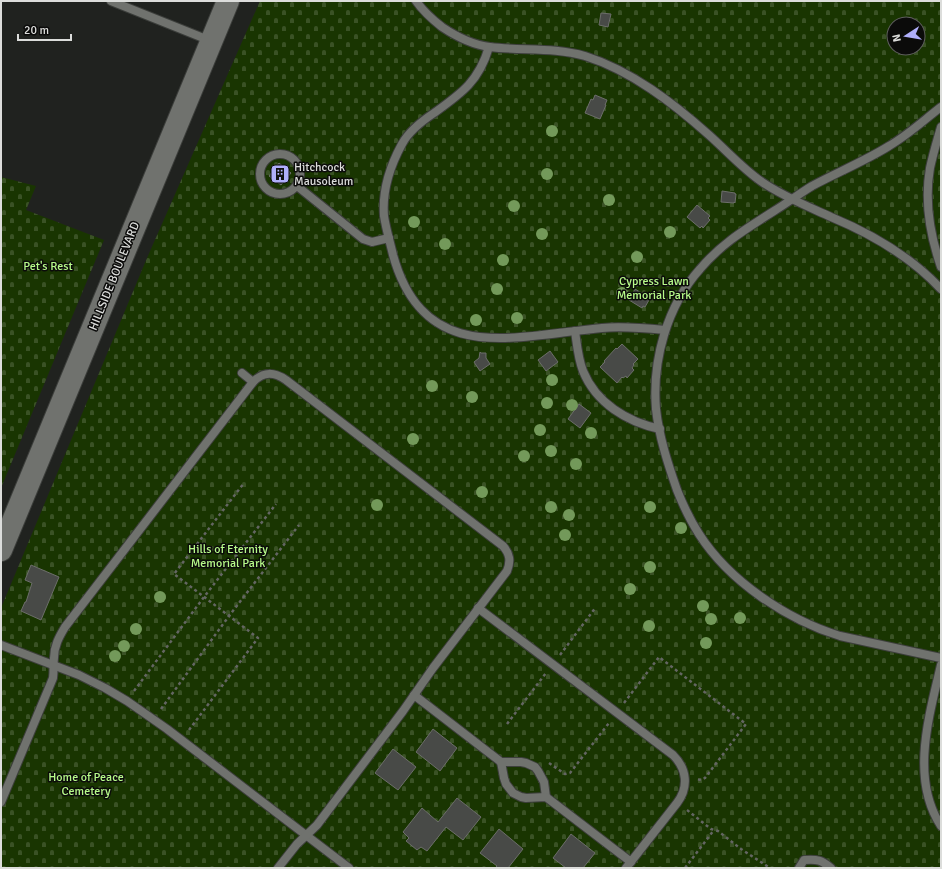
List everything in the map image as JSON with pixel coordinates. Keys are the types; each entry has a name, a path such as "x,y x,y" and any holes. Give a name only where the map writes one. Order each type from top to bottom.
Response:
{"main road":[{"name":"HILLSIDE BOULEVARD","path":"1,550 228,1"}],"lane":[{"path":"112,1 211,41"},
{"path":"416,1 427,14 450,33 474,44 507,49 570,52 602,62 636,79 691,119 745,169 762,182 791,199 849,225 896,251 917,266 941,289"},
{"path":"489,47 483,65 470,83 453,99 416,126 406,138 399,149 387,182 384,217 394,258 410,295 417,306 430,318 442,326 469,336 523,338 604,328 665,330"},
{"path":"941,107 886,148 791,199 731,239 709,259 689,282 680,296 665,330 660,350 656,385 657,410 660,429 669,466 682,503 699,535 710,550 732,573 749,588 795,617 825,632 941,658"},
{"path":"941,127 930,168 927,201 932,236 941,267"},
{"path":"285,154 293,159 300,171 300,180 296,186 291,192 282,195 269,192 263,187 260,179 260,170 267,158 285,154"},
{"path":"296,186 364,239 372,242 389,238"},
{"path":"575,331 579,358 583,371 598,394 607,404 628,418 660,429"},
{"path":"242,373 253,382"},
{"path":"1,802 53,678 56,643 65,627 253,382 261,375 269,373 274,374 282,378 503,546 509,554 509,565 507,571 317,825 296,844 278,868"},
{"path":"478,608 677,759 682,768 685,781 683,793 677,803 629,865 546,797 526,798 513,793 506,784 501,762"},
{"path":"1,645 54,665 92,682 127,701 181,740 349,868"},
{"path":"941,665 926,737 924,777 931,807 941,826"},
{"path":"414,695 501,762 521,762 535,767 544,782 546,797"},
{"path":"799,868 804,860 814,860 823,862 832,868"}],"path":[{"path":"181,740 258,638 174,574 244,483"},
{"path":"127,701 204,597 276,504"},
{"path":"153,719 299,525"},
{"path":"677,803 711,829 718,831 741,849 770,868"},
{"path":"685,868 714,830"}],"green space":[{"path":"260,1 941,1 941,868 1,868 1,608 147,258"},
{"name":"Pet's Rest","path":"1,177 36,186 26,210 104,240 1,488"}],"building":[{"path":"601,13 611,14 608,27 599,25"},
{"path":"595,95 607,100 600,119 585,113 591,99 593,100"},
{"name":"Hitchcock Mausoleum","path":"279,163 291,173 281,185 269,176"},
{"path":"722,191 735,193 735,203 721,202"},
{"path":"697,205 710,216 708,218 710,220 703,228 702,226 700,228 687,217"},
{"path":"635,289 648,297 647,299 649,300 645,307 643,306 642,308 629,300"},
{"path":"622,344 638,359 633,364 634,365 632,368 634,370 627,378 626,376 623,378 622,377 617,383 600,367 616,348 617,349"},
{"path":"550,351 558,362 546,371 538,360"},
{"path":"480,352 486,353 486,358 490,364 480,371 474,362 479,358"},
{"path":"579,404 591,413 580,428 568,419"},
{"path":"31,565 59,577 41,620 21,611 26,602 32,583 25,580"},
{"path":"433,729 457,748 440,771 416,752"},
{"path":"393,749 416,767 398,790 375,773"},
{"path":"457,798 481,817 463,840 446,827 427,851 421,847 417,850 406,841 409,838 403,832 422,808 438,822"},
{"path":"499,829 523,849 508,868 495,868 497,866 480,853"},
{"path":"571,834 595,853 583,868 566,868 553,858"}],"place":[{"name":"Hitchcock Mausoleum","path":"280,174"}],"park label":[{"name":"Cypress Lawn Memorial Park","path":"654,288"},
{"name":"Hills of Eternity Memorial Park","path":"228,556"},
{"name":"Home of Peace Cemetery","path":"86,784"}]}
